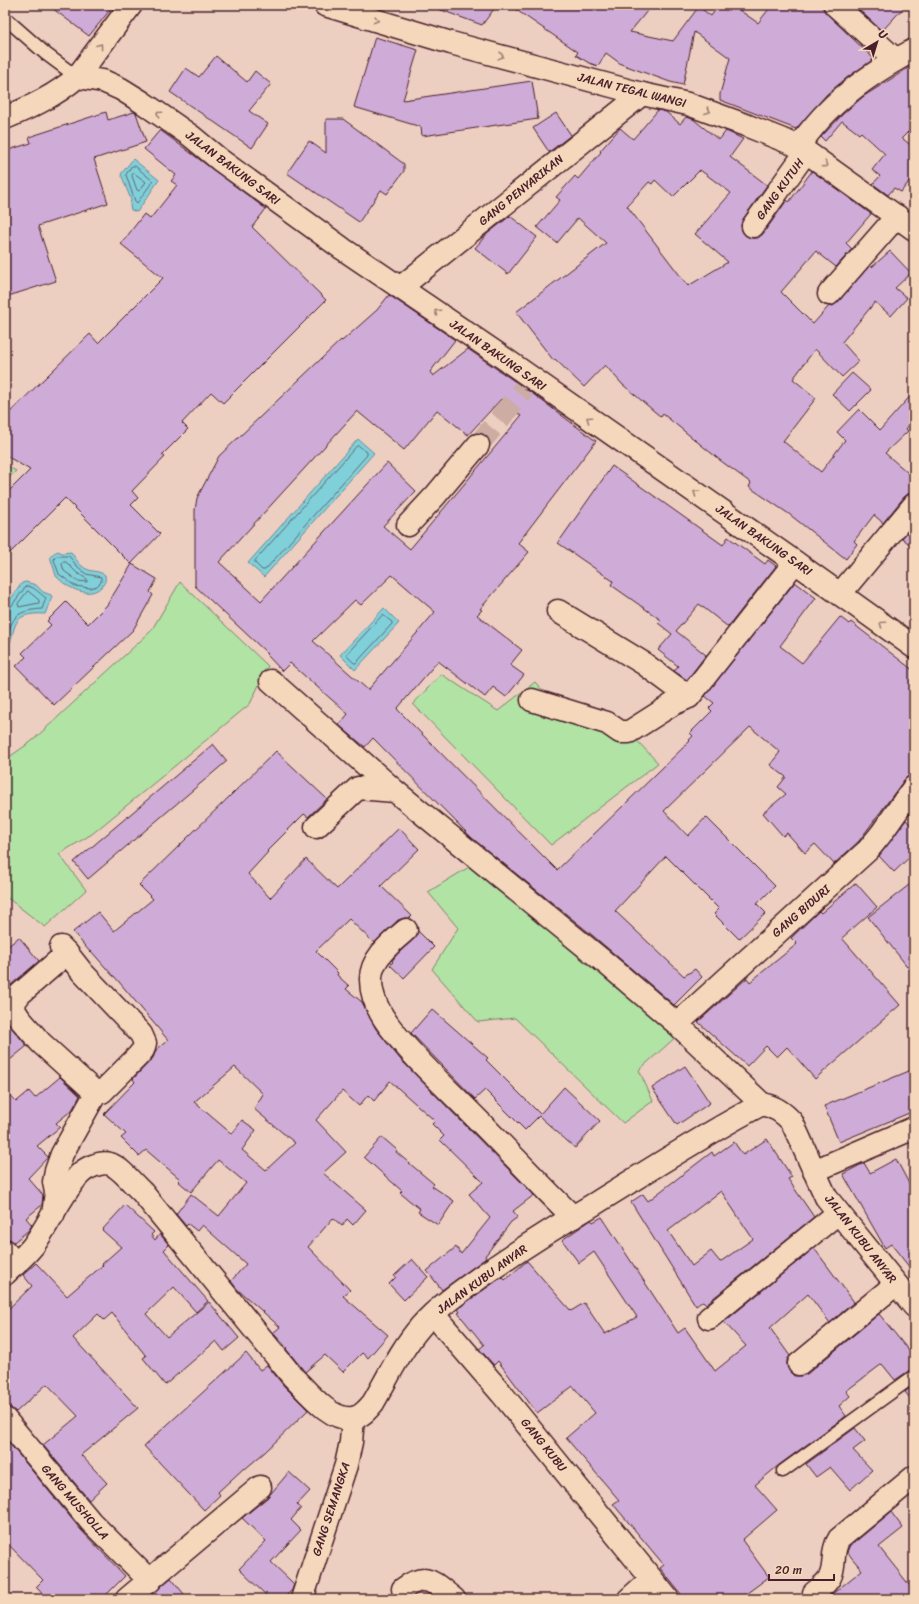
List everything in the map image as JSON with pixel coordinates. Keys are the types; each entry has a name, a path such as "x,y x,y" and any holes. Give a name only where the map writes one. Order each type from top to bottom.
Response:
{"street":[{"path":"5,118 44,101 66,87 77,77 131,5"},
{"name":"JALAN TEGAL WANGI","path":"325,5 451,43 642,94 688,104 802,149 914,229"},
{"path":"835,5 905,55"},
{"name":"GANG KUTUH","path":"753,226 825,114 843,97 905,55"},
{"name":"JALAN BAKUNG SARI","path":"77,77 103,81 126,92 191,136 220,160 337,244 401,287 528,384 795,562 914,647"},
{"name":"GANG PENYARIKAN","path":"401,287 642,94"},
{"path":"830,294 896,216"},
{"path":"408,525 435,496 478,445"},
{"path":"840,594 914,505"},
{"path":"532,700 607,723 620,732 628,732 673,704 689,698 795,562"},
{"path":"558,611 642,663 689,698"},
{"path":"271,681 395,791 608,965 728,1070 762,1104"},
{"path":"316,827 358,788 395,791"},
{"name":"GANG BIDURI","path":"676,1024 868,850 914,788"},
{"path":"406,930 386,949 375,963 371,979 374,999 382,1016 394,1032 432,1073 537,1182 573,1217"},
{"path":"64,950 82,972 141,1034 145,1043 143,1050 138,1056 102,1092 96,1093 41,1043 14,1010 15,1001 20,994 64,950"},
{"path":"53,1215 56,1192 54,1182 56,1171 62,1154 96,1093"},
{"name":"JALAN KUBU ANYAR","path":"354,1418 367,1410 373,1403 405,1347 433,1314 462,1291 499,1264 573,1217 704,1136 762,1104 774,1107 783,1112 792,1122 826,1197 914,1306"},
{"path":"814,1171 914,1128"},
{"path":"9,1263 32,1247 80,1173 98,1164 110,1164 120,1171 142,1192 298,1382 332,1414 354,1418"},
{"path":"709,1318 838,1213"},
{"path":"799,1364 896,1284"},
{"name":"GANG KUBU","path":"433,1314 502,1394 651,1580 668,1599"},
{"name":"GANG SEMANGKA","path":"302,1599 346,1465 354,1418"},
{"name":"GANG MUSHOLLA","path":"5,1419 91,1522 150,1581"},
{"path":"814,1593 826,1583 831,1575 836,1544 839,1539 914,1477"},
{"path":"127,1599 260,1487"},
{"path":"403,1588 412,1582 424,1578 454,1599"},
{"path":"629,1599 651,1580"}],"lane":[{"path":"5,18 46,54 77,77"},
{"path":"783,1471 914,1376"}],"green space":[{"path":"5,465 16,471 5,481"},
{"path":"180,582 268,666 250,704 92,834 59,854 86,890 45,927 5,896 5,760 32,741 151,631"},
{"path":"441,674 498,711 535,682 569,719 614,716 658,763 551,845 413,704"},
{"path":"474,864 678,1035 639,1070 653,1101 623,1123 515,1018 478,1022 432,969 458,928 428,892"}],"water":[{"path":"133,159 159,180 137,212 131,210 131,200 121,174"},
{"path":"358,439 374,453 264,577 248,563"},
{"path":"58,551 62,553 71,552 83,567 105,575 105,583 97,590 85,592 72,588 61,581 56,576 51,559 52,554"},
{"path":"26,582 36,585 43,592 51,595 52,597 45,614 26,615 20,618 14,628 7,652 5,651 5,607 22,583"},
{"path":"384,608 399,623 355,670 340,655"}],"building":[{"path":"48,5 114,5 89,36"},
{"path":"433,5 497,5 482,25 433,7"},
{"path":"509,5 652,5 630,32 673,41 700,5 699,7 711,16 719,5 732,5 758,23 772,5 823,5 823,9 827,14 874,59 849,76 827,94 796,129 720,100 720,94 730,58 694,32 683,85 670,82 621,64 606,53 598,66 589,63 576,55 578,52"},
{"path":"854,5 906,5 882,31"},
{"path":"375,37 418,50 403,100 532,81 538,119 422,136 421,127 354,107"},
{"path":"216,56 247,82 255,71 271,84 249,111 268,124 252,148 170,92 186,68 199,77"},
{"path":"910,67 914,72 914,126 902,138 914,148 914,175 901,192 894,188 888,195 873,184 880,176 872,170 885,154 861,132 859,134 842,121 825,141 821,137 844,113 864,96"},
{"path":"658,110 666,112 680,124 686,117 693,119 719,140 726,131 743,139 730,157 767,185 743,219 741,225 742,231 746,236 752,238 758,238 763,234 787,200 789,202 812,171 871,214 846,243 852,249 836,267 816,251 781,292 813,324 829,306 833,306 838,302 870,265 872,267 890,251 911,273 895,288 907,298 891,316 875,302 842,342 859,361 842,377 815,349 793,379 816,398 783,441 821,472 845,440 837,432 859,409 880,430 914,392 914,419 906,429 908,431 885,453 914,478 914,489 904,497 883,523 874,515 854,541 857,544 846,559 789,514 749,487 751,483 663,414 661,417 622,384 605,365 584,387 555,359 554,361 516,312 606,243 578,218 557,243 537,227 560,200 556,197 575,176 578,179 620,128 633,139","holes":["700,170 731,193 695,234 728,262 688,286 627,206 649,182 652,184 655,180 673,197"]},
{"path":"106,112 108,120 134,112 136,113 146,142 94,159 108,203 38,226 56,281 5,297 5,151 31,143 29,137"},
{"path":"556,113 571,135 549,152 533,128"},
{"path":"326,119 343,119 404,164 404,171 387,194 381,190 359,222 287,173 309,141 326,153"},
{"path":"160,130 266,209 252,227 326,300 223,403 211,392 182,423 188,429 162,455 165,457 132,491 138,498 131,505 160,534 131,564 65,498 5,558 5,495 30,470 5,455 5,417 90,334 98,343 163,278 121,244 144,214 150,219 177,185 171,181 176,175 144,149"},
{"path":"510,216 537,237 508,274 475,248 487,234"},
{"path":"389,295 455,340 430,372 433,376 468,349 520,385 517,387 529,391 596,441 518,543 529,552 480,609 482,610 477,615 522,650 510,665 524,675 506,697 493,687 485,697 438,661 397,709 557,870 690,741 689,740 693,736 690,733 712,711 709,708 714,703 705,696 795,582 816,598 780,646 802,663 840,617 849,624 851,622 914,671 914,775 908,776 904,780 859,841 834,864 815,844 805,853 787,833 783,836 763,813 786,794 778,787 786,777 770,765 780,752 750,727 664,811 688,836 706,817 775,886 757,904 766,913 739,939 714,914 719,909 666,856 615,911 684,976 695,969 702,977 674,1005 592,935 472,838 373,738 365,747 339,725 348,714 290,663 282,671 267,655 268,654 195,586 195,510 197,498 219,456 341,340 342,341 377,310","holes":["501,399 521,416 410,549 383,526 416,491 387,463 261,601 219,562 357,411 404,450 437,410 468,435","392,575 435,612 368,690 313,641 355,600 361,605"]},
{"path":"852,373 871,390 850,411 832,394"},
{"path":"612,466 723,545 728,537 765,564 768,560 776,566 728,627 699,604 676,631 706,655 687,680 674,671 678,666 658,650 672,634 658,623 661,620 611,585 613,581 558,543"},
{"path":"913,526 914,527 914,548 902,538"},
{"path":"132,564 157,579 150,592 153,595 133,630 54,705 16,666 26,657 22,653 51,625 47,621 66,602 88,624 107,605"},
{"path":"213,744 227,761 88,879 74,862"},
{"path":"276,751 327,799 308,817 304,814 267,851 268,852 248,874 270,898 306,859 337,889 399,828 419,849 381,886 412,916 410,918 398,920 374,943 349,919 316,951 349,986 346,989 362,1002 376,1029 400,1059 534,1195 513,1211 518,1217 511,1222 485,1256 486,1258 442,1290 427,1271 456,1247 461,1254 490,1218 469,1194 483,1182 440,1140 444,1136 432,1124 435,1121 390,1081 374,1101 368,1095 359,1106 342,1091 316,1120 346,1152 323,1173 366,1210 353,1225 347,1219 342,1226 333,1218 308,1247 350,1290 343,1296 388,1335 368,1358 362,1353 343,1372 325,1355 305,1372 286,1349 287,1348 273,1333 280,1327 237,1289 231,1281 246,1264 202,1225 197,1231 188,1224 186,1226 176,1214 191,1194 219,1216 246,1183 218,1160 191,1192 178,1181 180,1179 146,1150 139,1156 121,1138 126,1134 104,1114 135,1082 133,1079 153,1058 156,1050 168,1040 114,976 73,932 98,912 114,931 153,899 139,885","holes":["235,1067 263,1094 254,1109 295,1143 266,1170 242,1150 256,1130 242,1120 232,1134 194,1102"]},
{"path":"906,820 914,828 914,853 894,872 879,856"},
{"path":"914,881 914,975 868,917"},
{"path":"856,883 877,907 842,938 900,1005 815,1079 787,1047 777,1057 766,1046 747,1066 698,1022 747,978 750,982 797,944 791,938 819,911 821,913"},
{"path":"418,931 434,947 404,978 390,965 397,954 414,939"},
{"path":"19,937 39,961 5,990 5,949"},
{"path":"432,1009 488,1058 486,1060 540,1114 564,1087 600,1121 575,1148 539,1116 525,1130 485,1090 475,1099 411,1033"},
{"path":"9,1025 27,1046 5,1064 5,1028"},
{"path":"685,1066 710,1103 677,1125 652,1088"},
{"path":"914,1069 914,1111 839,1142 824,1106"},
{"path":"60,1077 80,1096 72,1110 56,1123 60,1127 37,1146 48,1157 28,1178 43,1195 42,1205 26,1218 32,1225 29,1230 14,1242 10,1239 5,1239 5,1090 16,1102 29,1091 35,1098"},
{"path":"382,1137 397,1150 396,1152 434,1184 432,1186 454,1201 438,1225 418,1212 420,1209 400,1193 402,1191 364,1157"},
{"path":"767,1139 792,1177 788,1179 814,1217 706,1304 703,1301 696,1306 631,1202 643,1194 648,1201 712,1152 714,1156 734,1142 743,1155","holes":["721,1191 753,1239 720,1262 711,1251 692,1266 668,1231"]},
{"path":"896,1159 914,1193 914,1273 891,1244 885,1248 843,1174 864,1163 870,1173"},
{"path":"125,1205 154,1232 151,1235 155,1240 160,1234 169,1245 164,1250 208,1301 196,1312 174,1287 146,1314 167,1337 209,1302 239,1338 224,1351 216,1341 165,1385 143,1358 146,1356 112,1313 104,1320 98,1314 73,1338 138,1408 81,1455 107,1483 89,1500 43,1445 78,1416 47,1384 16,1412 10,1407 5,1407 5,1312 32,1286 23,1275 36,1263 67,1296 103,1265 102,1264 121,1247 102,1230"},
{"path":"602,1217 678,1333 685,1328 715,1371 746,1346 724,1322 814,1248 854,1302 830,1323 808,1294 770,1328 790,1356 787,1360 787,1366 790,1372 794,1376 807,1374 879,1314 914,1357 914,1369 895,1380 882,1364 846,1391 850,1396 839,1406 846,1416 779,1465 755,1485 777,1510 742,1540 769,1577 739,1599 685,1599 660,1568 664,1565 613,1504 619,1500 566,1438 595,1413 573,1386 537,1413 498,1361 494,1365 479,1349 484,1345 458,1313 460,1312 458,1309 465,1303 502,1277 505,1280 527,1261 571,1311 584,1303 605,1334 637,1317 594,1252 579,1263 562,1240 591,1220 593,1222"},
{"path":"412,1259 428,1277 404,1300 389,1284 396,1277 394,1276"},
{"path":"246,1353 260,1370 267,1365 284,1386 308,1410 265,1452 245,1469 244,1468 218,1492 220,1495 204,1510 144,1446"},
{"path":"914,1385 914,1403 905,1392"},
{"path":"855,1428 865,1441 853,1450 872,1470 850,1490 830,1467 816,1477 806,1464"},
{"path":"5,1438 81,1530 125,1576 102,1599 47,1599 36,1587 43,1580 5,1541"},
{"path":"289,1472 310,1491 297,1505 301,1508 291,1520 301,1530 271,1562 294,1584 292,1590 283,1599 270,1599 239,1569 266,1541 242,1518 267,1498"},
{"path":"891,1512 903,1528 879,1547 914,1591 914,1599 826,1599 862,1570 847,1552 849,1547"},
{"path":"171,1578 188,1599 156,1599 152,1594"}],"tunnel":[{"path":"478,445 524,389"}]}
